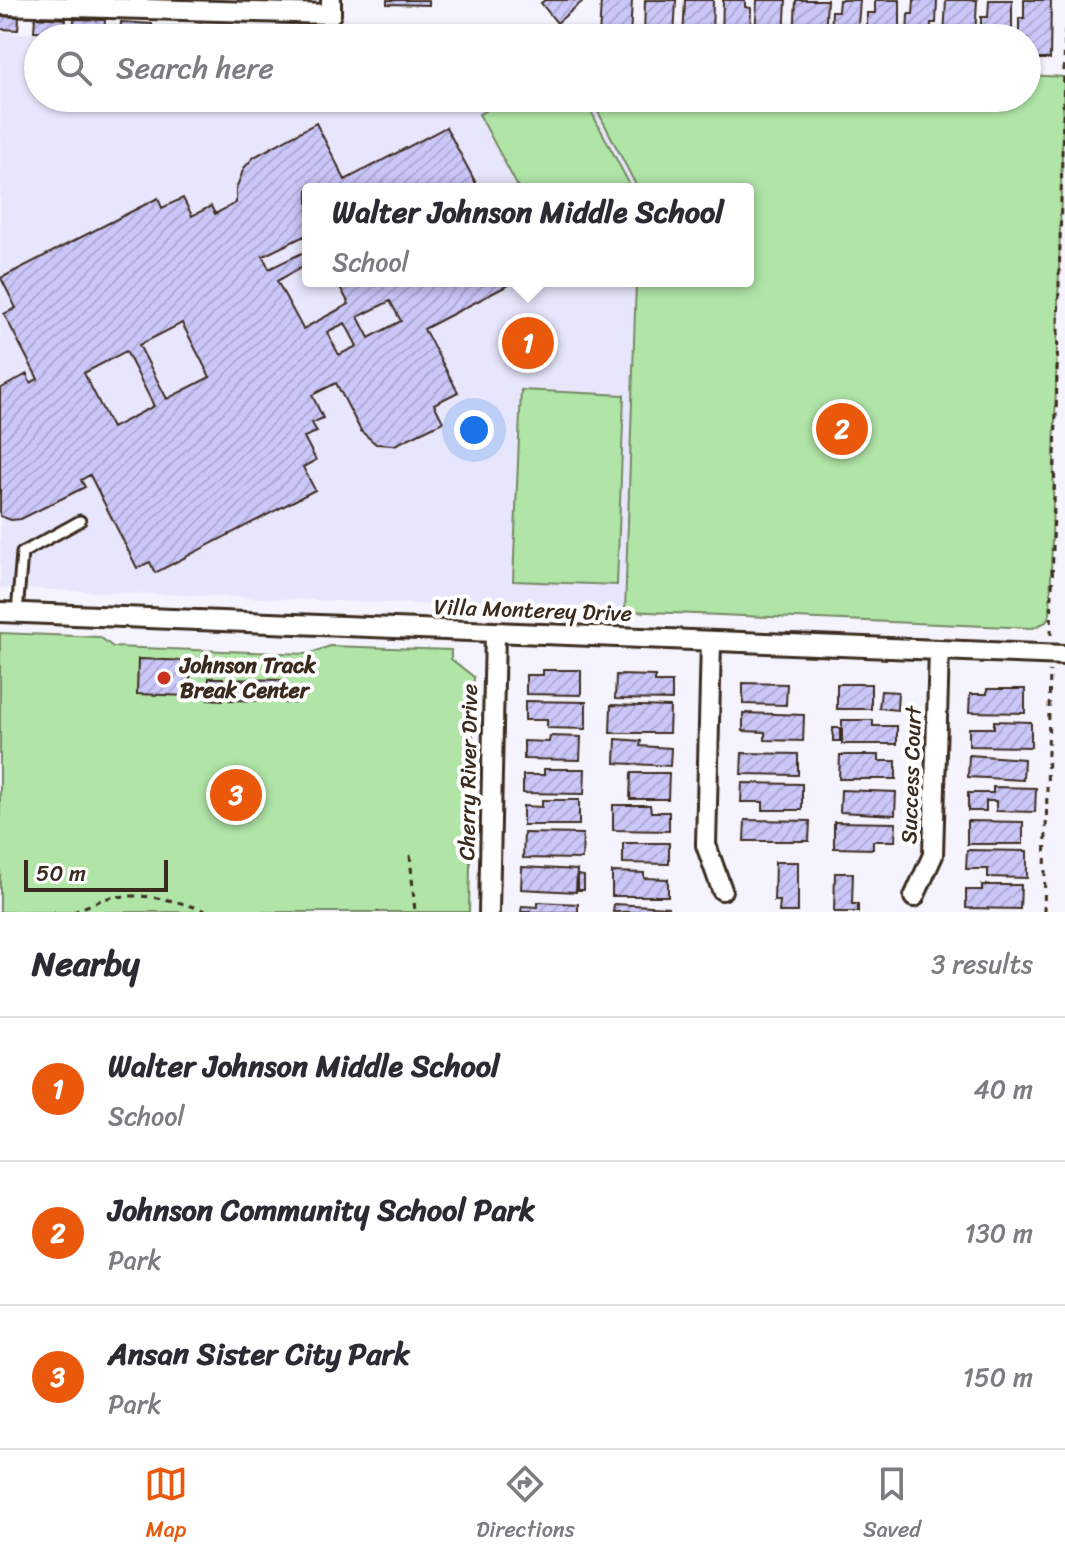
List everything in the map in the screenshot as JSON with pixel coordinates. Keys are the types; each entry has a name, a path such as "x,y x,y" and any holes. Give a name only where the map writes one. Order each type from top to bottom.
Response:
{"street":[{"path":"0,5 331,7"},
{"name":"Villa Monterey Drive","path":"8,612 1058,655"},
{"name":"Cherry River Drive","path":"489,912 495,633"},
{"path":"711,642 706,845 722,890"},
{"name":"Success Court","path":"914,897 933,855 939,650"}],"lane":[{"path":"8,612 22,553 80,521"}],"path":[{"path":"1044,912 1058,655 1065,27"},
{"path":"410,855 415,912"},
{"path":"73,912 106,899 127,896 169,900 208,912"}],"shaded area":[{"path":"0,32 24,33 24,112 1041,112 1041,76 1064,77 1050,614 1046,622 1033,628 0,588"}],"green space":[{"path":"1041,76 1064,77 1050,614 1046,622 1033,628 625,611 636,287 754,287 754,183 635,183 598,112 1041,112"},
{"path":"591,112 629,183 516,183 479,114"},
{"path":"521,390 624,395 617,585 513,581"},
{"path":"0,633 100,637 113,647 308,654 330,646 451,650 451,659 474,677 469,912 0,912"}],"building":[{"path":"387,0 429,0 429,5 387,4"},
{"path":"545,0 584,0 557,23 541,3"},
{"path":"601,0 632,0 631,24 600,24"},
{"path":"645,0 676,0 675,24 644,24"},
{"path":"685,0 713,0 712,24 684,24"},
{"path":"723,0 745,0 745,7 751,8 750,24 722,24"},
{"path":"757,0 786,0 785,24 756,24"},
{"path":"796,0 827,0 826,24 795,24"},
{"path":"839,0 860,0 858,24 832,24 832,11 838,11"},
{"path":"875,0 900,0 900,24 867,24 867,13 875,13"},
{"path":"914,0 937,0 936,23 908,24 908,14 913,14"},
{"path":"946,0 977,0 976,24 945,24"},
{"path":"989,0 1012,0 1012,24 981,24 981,17 988,17"},
{"path":"1024,0 1051,0 1050,59 1041,59 1041,24 1019,24 1019,18 1024,18"},
{"path":"0,16 19,17 18,30 0,29"},
{"path":"35,17 66,19 66,24 34,24"},
{"path":"74,19 105,20 105,24 74,24"},
{"path":"316,123 345,180 446,127 476,183 302,183 302,237 263,256 269,269 302,253 302,267 277,281 303,329 349,304 340,287 504,287 424,329 458,392 434,404 443,422 395,445 376,444 361,431 336,383 312,395 323,418 312,423 317,432 304,437 316,460 303,467 315,490 155,573 150,562 137,568 90,475 81,480 85,487 21,519 11,520 0,516 0,389 27,374 30,383 38,379 4,314 16,308 1,278 158,198 162,208 183,198 192,216 211,206 215,214 236,203 236,189 244,168 254,157","holes":["390,301 401,321 369,338 358,317","182,323 210,377 167,399 139,345","345,323 357,346 339,355 327,332","126,351 154,406 112,428 84,373"]},
{"name":"Johnson Track Break Center","path":"138,659 191,661 189,696 137,694"},
{"path":"543,670 581,670 581,695 526,694 526,675 543,675"},
{"path":"616,675 655,676 655,682 672,682 672,700 615,699"},
{"path":"209,678 223,678 223,700 207,699"},
{"path":"229,679 282,680 282,701 229,700"},
{"path":"743,683 787,684 786,705 743,704"},
{"path":"837,684 871,684 871,709 837,709"},
{"path":"285,689 297,690 296,703 285,703"},
{"path":"987,689 1025,689 1025,713 969,712 970,694 987,694"},
{"path":"881,691 898,692 897,710 879,708"},
{"path":"525,701 586,702 586,729 547,728 547,720 525,720"},
{"path":"611,705 670,707 669,733 610,733"},
{"path":"743,713 804,715 803,741 765,740 765,732 743,731"},
{"path":"842,720 873,720 873,726 897,726 897,744 842,744"},
{"path":"994,721 1031,722 1031,747 969,746 969,728 994,728"},
{"path":"833,728 840,728 840,741 833,741"},
{"path":"550,736 581,737 580,760 524,759 524,741 549,742"},
{"path":"616,739 641,741 640,746 671,748 670,766 615,763"},
{"path":"742,753 798,754 798,775 741,774"},
{"path":"840,755 879,755 879,761 896,761 896,779 839,779"},
{"path":"969,755 1024,759 1023,780 968,777"},
{"path":"544,769 585,769 584,794 523,793 523,775 544,775"},
{"path":"631,773 669,773 668,799 630,799"},
{"path":"742,783 802,784 802,810 763,810 763,802 741,802"},
{"path":"993,787 1036,788 1035,812 996,811 996,801 986,801 986,811 968,811 968,793 993,793"},
{"path":"841,790 896,792 895,815 840,812"},
{"path":"542,800 579,800 579,825 523,825 523,806 542,807"},
{"path":"613,805 650,805 651,812 669,812 669,831 613,830"},
{"path":"745,820 810,821 809,841 744,841"},
{"path":"967,821 1023,822 1023,844 967,844"},
{"path":"834,822 896,823 895,841 873,841 873,849 834,848"},
{"path":"524,833 583,834 582,859 523,858"},
{"path":"623,843 669,843 669,864 623,863"},
{"path":"967,850 1027,851 1027,878 988,877 988,869 966,869"},
{"path":"775,862 798,862 798,912 779,912 780,901 774,901"},
{"path":"522,867 577,870 576,892 521,889"},
{"path":"612,872 644,873 644,878 668,879 668,896 612,896"},
{"path":"835,873 853,873 852,904 858,904 858,912 834,912"},
{"path":"578,875 584,876 584,890 578,890"},
{"path":"982,885 1021,885 1020,909 966,908 966,890 982,890"},
{"path":"538,902 578,904 578,912 521,912 522,906 538,907"},
{"path":"614,904 669,907 669,912 613,912"}],"place":[{"name":"Walter Johnson Middle School","path":"528,343"},
{"name":"Johnson Community School Park","path":"842,429"},
{"name":"Johnson Track Break Center","path":"164,678"},
{"name":"Ansan Sister City Park","path":"236,795"}]}
